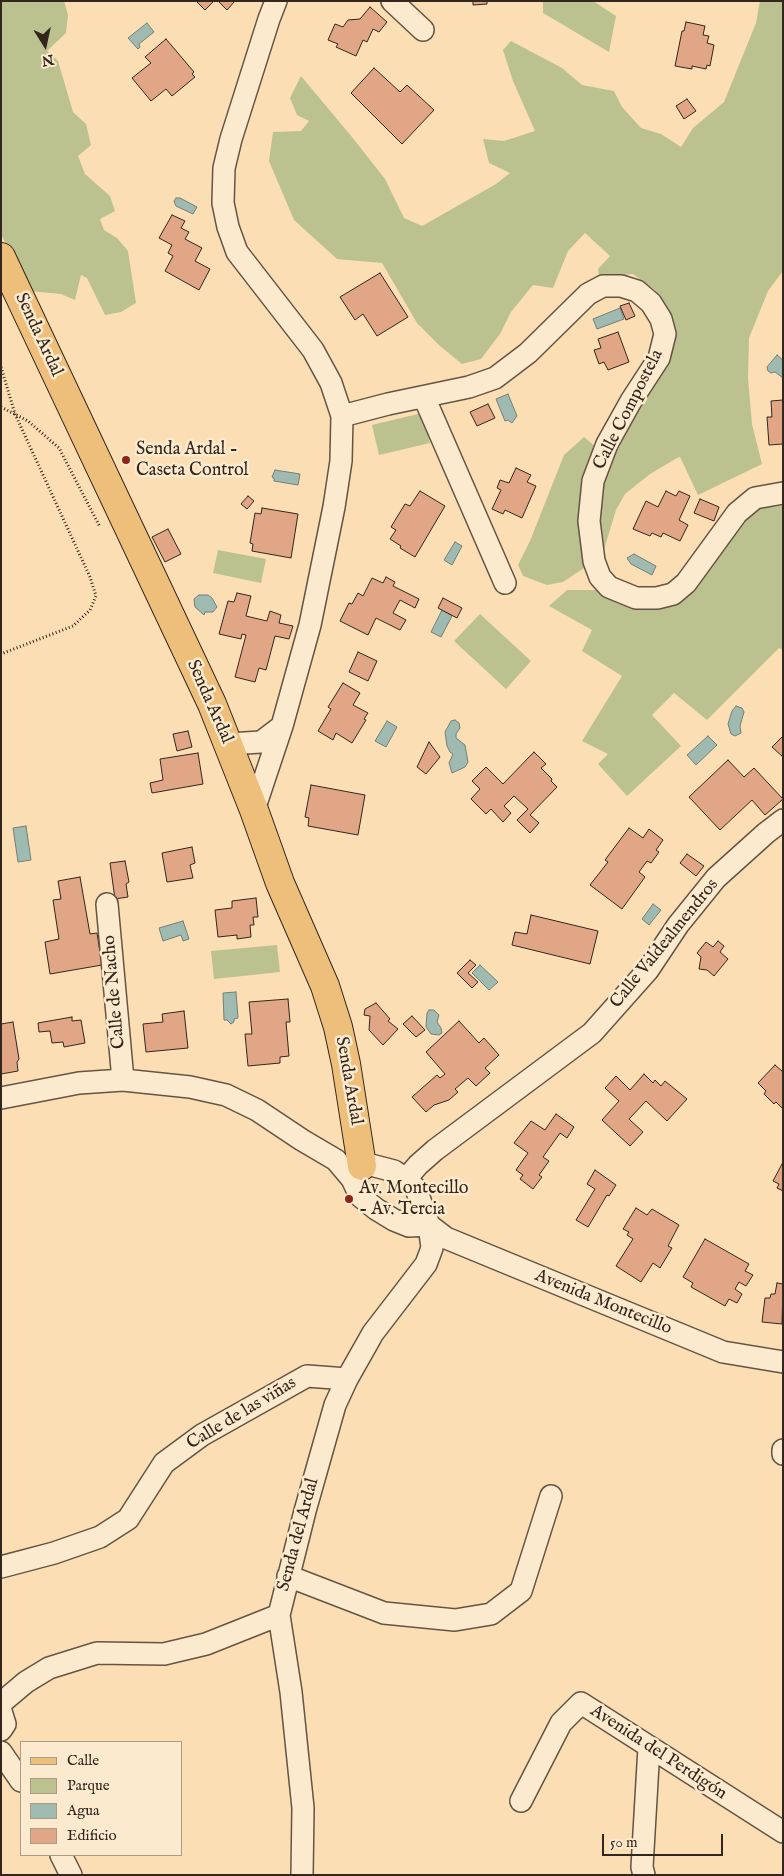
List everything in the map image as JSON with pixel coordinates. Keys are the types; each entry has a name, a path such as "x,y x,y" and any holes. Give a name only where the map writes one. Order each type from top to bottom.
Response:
{"main road":[{"name":"Senda Ardal","path":"1,257 212,704 254,810 280,883 325,986 338,1027 346,1064 357,1173"}],"street":[{"path":"254,810 282,726 310,625 334,507 340,461 342,416 331,383 313,350 237,252 228,227 223,204 224,168 231,139 276,1"},
{"path":"392,1 423,30"},
{"name":"Calle Compostela","path":"342,416 469,387 495,378 528,353 588,294 603,286 620,286 637,291 651,303 661,318 665,334 660,358 631,401 607,444 593,481 588,521 594,561 600,577 609,586 636,598 657,598 673,594 686,583 737,513 754,498 783,494"},
{"path":"424,398 504,583"},
{"path":"228,744 261,742 282,726"},
{"name":"Calle Valdealmendros","path":"406,1179 435,1150 592,1033 648,970 678,925 716,878 783,820"},
{"name":"Calle de Nacho","path":"107,904 123,1080"},
{"path":"1,1098 79,1083 123,1080 190,1087 226,1095 257,1110 357,1173"},
{"path":"357,1173 371,1165 394,1171 406,1179"},
{"path":"357,1173 360,1196 376,1209 394,1220 410,1226 429,1225"},
{"name":"Senda del Ardal","path":"302,1875 303,1808 291,1692 278,1615 335,1406 347,1379 373,1333 426,1264 432,1248 429,1225 416,1189 406,1179"},
{"name":"Avenida Montecillo","path":"429,1225 446,1238 723,1352 783,1362"},
{"name":"Calle de las viñas","path":"1,1568 54,1553 100,1537 128,1519 164,1463 202,1435 307,1376 347,1379"},
{"path":"288,1576 384,1613 455,1620 492,1614 521,1591 551,1496"},
{"path":"1,1703 26,1682 49,1668 97,1653 164,1654 206,1644 278,1615"},
{"name":"Avenida del Perdigón","path":"521,1801 561,1723 581,1703 783,1832"},
{"path":"1,1711 5,1724 1,1730"},
{"path":"644,1875 642,1867 649,1747"},
{"path":"1,1752 20,1780"},
{"path":"62,1856 71,1875"}],"path":[{"path":"1,367 15,414 90,577 96,596 90,610 73,626 1,654"},
{"path":"1,407 28,421 59,448 100,527"}],"green space":[{"path":"1,1 64,1 68,15 66,33 47,51 58,61 73,112 86,124 91,145 78,156 85,174 110,196 115,211 100,219 104,230 117,238 128,251 136,303 121,312 105,315 87,278 81,275 75,300 61,294 29,291 1,234"},
{"path":"543,1 593,1 616,16 609,52 543,13"},
{"path":"760,1 783,1 783,271 768,291 749,338 748,378 752,424 762,464 698,495 680,457 677,458 650,474 625,494 616,510 603,553 586,553 584,568 563,582 547,585 523,576 518,565 530,541 564,455 584,437 610,459 640,401 664,304 655,290 633,274 599,278 598,269 610,256 585,233 568,251 553,288 533,285 511,312 500,334 481,359 462,364 440,346 417,323 382,263 337,259 294,220 269,161 273,132 301,131 309,121 297,115 290,98 301,76 385,179 404,218 422,226 496,184 510,173 489,163 483,139 504,141 535,131 513,81 503,50 511,41 562,68 582,85 614,91 622,107 641,128 661,134 681,147 693,128 724,102 756,23"},
{"path":"422,413 430,443 379,455 372,425"},
{"path":"783,506 783,650 779,648 707,720 674,693 652,715 681,746 627,796 598,764 608,754 582,741 622,676 582,651 592,630 549,606 567,590 599,590 651,609 669,606 682,601 748,513 762,507"},
{"path":"218,550 266,559 261,583 213,573"},
{"path":"480,614 531,661 506,689 454,641"},
{"path":"277,945 280,972 214,979 211,951"}],"water":[{"path":"147,23 154,32 139,44 140,47 138,49 128,38"},
{"path":"176,198 180,198 197,207 193,214 176,206 174,201"},
{"path":"620,308 624,319 597,329 593,319"},
{"path":"777,355 783,360 783,378 775,372 771,373 768,371 767,367"},
{"path":"508,394 517,416 512,423 508,420 505,421 496,399"},
{"path":"275,470 300,474 298,485 274,481 272,477"},
{"path":"455,542 462,546 452,565 444,560"},
{"path":"634,554 656,566 652,575 631,564 627,558"},
{"path":"199,595 208,595 212,598 217,607 213,612 205,612 204,615 195,607 194,599"},
{"path":"442,610 452,616 441,637 431,632"},
{"path":"736,706 742,708 744,712 740,726 741,733 735,736 731,734 728,724 732,711"},
{"path":"455,720 459,723 460,728 456,738 465,745 468,762 465,767 452,773 449,763 453,754 447,746 445,732 451,721"},
{"path":"387,721 397,727 386,747 375,741"},
{"path":"708,736 717,745 696,765 687,755"},
{"path":"26,826 31,860 18,862 13,828"},
{"path":"653,904 661,910 649,925 642,919"},
{"path":"183,921 189,939 183,941 181,935 163,941 159,928"},
{"path":"480,965 498,982 489,990 472,973"},
{"path":"236,992 238,1018 234,1019 234,1022 231,1024 224,1020 223,993"},
{"path":"429,1010 434,1010 439,1015 437,1022 442,1033 439,1035 431,1034 426,1027"}],"building":[{"path":"196,1 214,1 205,10"},
{"path":"218,1 235,1 227,10"},
{"path":"473,1 487,1 487,4 473,5"},
{"path":"370,7 387,22 379,32 373,29 367,42 363,40 356,56 336,47 338,44 328,40 335,24 343,27 348,20 360,19"},
{"path":"686,22 705,26 703,35 709,36 707,43 714,45 710,66 707,65 706,69 692,66 692,69 675,66 682,31 684,31"},
{"path":"166,39 194,72 192,74 195,77 172,96 166,89 151,101 132,78 151,63 145,57"},
{"path":"374,68 400,92 407,85 434,110 402,144 351,93"},
{"path":"687,99 696,111 684,119 676,106"},
{"path":"172,215 185,221 181,228 189,232 185,239 202,248 195,261 210,269 199,290 165,271 173,256 168,253 172,245 159,238"},
{"path":"380,273 408,317 377,336 363,314 355,320 340,297"},
{"path":"629,303 635,316 626,320 620,306"},
{"path":"618,332 629,362 608,370 604,362 599,364 594,350 601,348 598,339"},
{"path":"783,400 783,444 769,445 767,417 772,417 771,401"},
{"path":"488,404 495,418 477,426 470,412"},
{"path":"516,468 531,475 527,482 536,486 522,518 505,510 503,514 492,509 501,490 497,488 500,480 509,483"},
{"path":"420,491 445,506 415,557 390,539 396,530 391,527 405,504 410,506"},
{"path":"666,491 676,496 679,491 690,496 679,520 688,525 680,541 663,533 661,537 652,533 650,536 633,529 646,501 658,507"},
{"path":"248,496 254,501 247,509 241,504"},
{"path":"700,499 719,507 714,521 694,513"},
{"path":"262,508 298,514 291,558 252,551 253,544 250,543 255,513 261,514"},
{"path":"168,529 181,554 165,562 152,537"},
{"path":"386,577 395,582 393,586 419,599 415,608 400,600 393,613 406,620 400,630 376,618 368,635 340,621 349,603 352,604 358,593 363,596 372,578 383,583"},
{"path":"237,593 251,596 246,616 267,621 270,611 281,615 279,623 293,626 289,639 275,636 266,670 259,668 255,682 235,677 246,635 242,634 241,639 219,634 228,601 234,602"},
{"path":"443,598 462,608 457,618 438,608"},
{"path":"358,652 377,661 368,681 349,672"},
{"path":"343,683 360,693 353,705 368,713 364,719 366,720 352,743 336,733 333,740 318,731 331,709 328,707"},
{"path":"188,731 192,747 177,751 173,734"},
{"path":"783,736 783,757 772,747"},
{"path":"429,742 440,757 426,774 417,767"},
{"path":"534,752 546,764 541,768 557,787 530,815 539,823 530,833 517,820 528,809 514,796 504,806 511,813 503,822 491,809 486,814 471,799 480,789 472,781 486,767 503,784"},
{"path":"198,753 203,784 152,793 150,783 163,780 160,759"},
{"path":"728,760 744,777 754,768 783,799 765,815 752,800 720,830 689,797"},
{"path":"311,785 365,795 358,835 308,826 309,818 305,817"},
{"path":"629,828 643,838 649,829 663,840 656,850 659,852 651,863 647,861 639,872 645,877 622,909 590,885 608,862 605,860"},
{"path":"192,847 195,863 190,865 193,878 167,882 162,853"},
{"path":"687,854 704,866 696,876 680,863"},
{"path":"125,861 129,882 126,884 128,897 115,899 110,863"},
{"path":"80,877 90,934 97,933 102,965 50,974 45,942 59,939 53,900 61,899 58,881"},
{"path":"256,898 258,917 253,917 254,925 250,925 251,937 237,939 237,935 218,937 215,910 232,908 232,901"},
{"path":"531,915 598,931 590,964 512,945 515,932 527,934"},
{"path":"718,941 724,946 720,952 728,959 714,976 707,970 699,969 701,957 697,953 706,942 713,947"},
{"path":"470,960 476,965 468,973 478,982 472,988 457,973"},
{"path":"288,999 290,1022 286,1022 289,1056 280,1057 280,1063 248,1066 245,1034 252,1034 249,1002"},
{"path":"376,1003 390,1019 388,1021 398,1029 383,1045 369,1030 370,1016 364,1015 365,1009"},
{"path":"184,1011 188,1048 146,1052 143,1024 163,1022 162,1014"},
{"path":"412,1016 425,1030 416,1037 403,1024"},
{"path":"72,1017 72,1021 81,1020 85,1043 64,1047 63,1042 52,1043 50,1031 39,1032 38,1023"},
{"path":"459,1021 479,1043 484,1038 499,1055 485,1068 490,1073 476,1086 468,1078 455,1089 458,1092 449,1100 434,1105 426,1112 412,1097 437,1075 440,1078 445,1074 426,1052"},
{"path":"13,1022 19,1059 17,1062 18,1071 1,1074 1,1024"},
{"path":"775,1065 783,1072 783,1109 776,1102 774,1104 764,1094 766,1091 758,1083"},
{"path":"644,1074 653,1083 655,1080 661,1086 665,1081 687,1099 667,1121 646,1101 629,1119 643,1132 630,1146 602,1120 619,1101 605,1088 616,1076 630,1090"},
{"path":"556,1114 574,1127 567,1138 560,1133 543,1157 549,1161 539,1175 542,1177 533,1189 520,1179 523,1175 516,1170 528,1153 514,1143 531,1121 545,1130"},
{"path":"782,1164 783,1191 777,1188 779,1184 773,1181"},
{"path":"595,1170 616,1185 609,1196 607,1195 588,1227 576,1220 595,1189 587,1184"},
{"path":"636,1208 647,1215 652,1209 679,1225 668,1246 672,1248 660,1268 653,1263 641,1282 616,1266 633,1239 627,1235 629,1232 623,1229"},
{"path":"705,1239 749,1264 745,1271 753,1275 746,1286 739,1282 735,1289 742,1294 737,1303 729,1299 725,1306 691,1287 693,1283 683,1277"},
{"path":"777,1283 783,1284 782,1324 762,1322 765,1298 770,1298 771,1294 775,1294"}],"place":[{"name":"Senda Ardal - Caseta Control","path":"126,460"},
{"name":"Av. Montecillo - Av. Tercia","path":"349,1199"}]}
